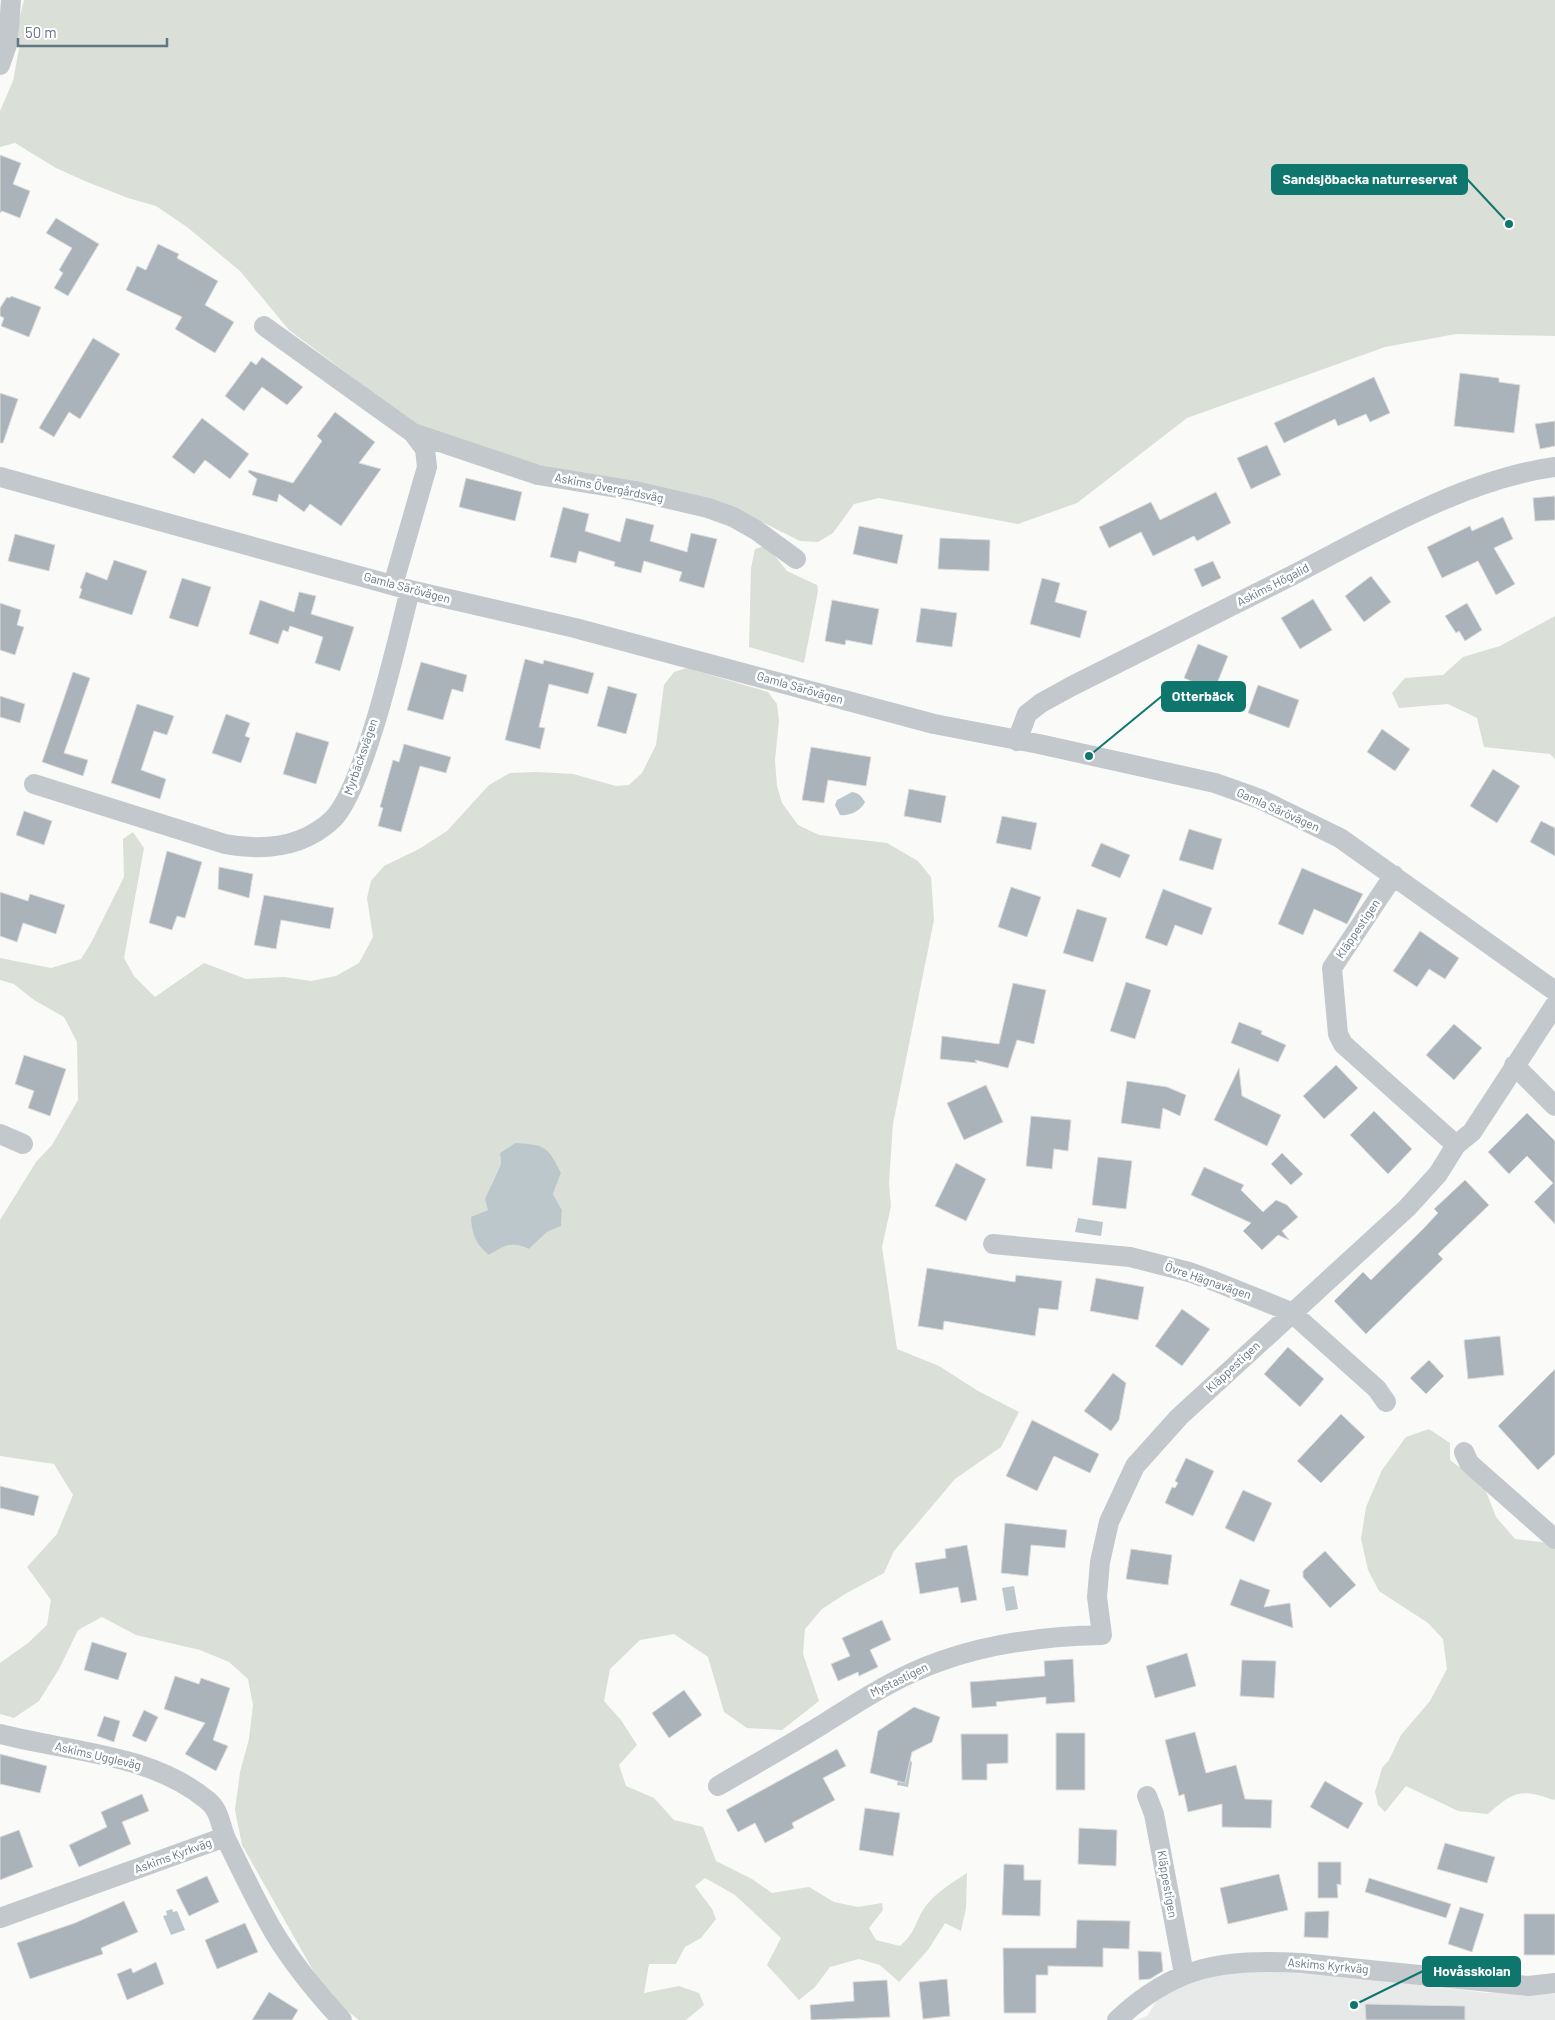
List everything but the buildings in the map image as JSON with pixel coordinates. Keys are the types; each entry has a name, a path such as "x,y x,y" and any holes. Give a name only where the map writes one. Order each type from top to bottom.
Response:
{"street":[{"path":"0,65 8,42 11,0"},
{"name":"Askims Övergårdsväg","path":"264,326 413,433 538,475 635,491 708,508 733,517 756,530 796,559"},
{"name":"Askims Övergårdsväg","path":"401,587 427,467 425,449 413,433"},
{"name":"Askims Högalid","path":"1017,741 1027,714 1041,703 1072,686 1399,521 1487,482 1515,474 1555,467"},
{"name":"Gamla Särövägen","path":"0,477 401,587 575,628 934,724 1224,786 1260,799 1340,838 1555,991"},
{"name":"Myrbäcksvägen","path":"34,784 225,844 257,848 292,844 308,838 333,819 348,796 374,721 401,587"},
{"name":"Kläppestigen","path":"1394,875 1332,968 1338,1034 1343,1044 1456,1145"},
{"name":"Kläppestigen","path":"1102,1634 1097,1597 1100,1562 1109,1522 1134,1466 1179,1417 1407,1208 1438,1174 1456,1145 1472,1132 1555,1004"},
{"path":"1514,1065 1555,1106"},
{"path":"0,1134 23,1144"},
{"name":"Övre Hägnavägen","path":"993,1244 1105,1254 1154,1262 1206,1278 1292,1312 1377,1389 1386,1402"},
{"path":"1464,1452 1469,1463 1555,1539"},
{"name":"Mystastigen","path":"718,1786 771,1756 861,1700 938,1661 990,1647 1050,1636 1102,1634"},
{"name":"Askims Uggleväg","path":"0,1734 120,1759 161,1773 209,1801 218,1813 225,1837"},
{"name":"Kläppestigen","path":"1147,1796 1154,1814 1184,1974"},
{"name":"Askims Kyrkväg","path":"0,1918 225,1837 275,1933 308,1983 342,2020"},
{"name":"Askims Kyrkväg","path":"1117,2020 1150,1991 1184,1974 1210,1967 1271,1962 1496,1984 1528,1986 1555,1983"}],"shaded area":[{"path":"24,0 1555,0 1555,336 1456,334 1385,347 1187,418 1077,503 1018,524 879,498 854,504 833,533 818,542 800,541 754,518 641,486 538,465 415,424 289,330 240,271 187,227 156,206 128,198 85,181 56,168 15,143 0,147 0,111 13,81 19,49 19,20"},
{"path":"764,546 771,551 787,571 817,585 818,591 804,663 749,647 751,568 755,549"},
{"path":"1555,616 1555,759 1550,754 1484,747 1477,718 1448,704 1399,708 1392,693 1405,678 1443,675 1463,657 1500,646"},
{"path":"687,668 768,692 777,704 779,721 775,760 777,786 782,803 798,825 819,835 887,843 918,861 931,877 934,920 893,1124 889,1183 891,1206 882,1247 897,1349 939,1366 978,1391 1019,1412 1001,1447 955,1479 894,1551 884,1573 822,1609 805,1629 803,1654 819,1701 782,1730 747,1728 724,1712 708,1657 674,1634 640,1640 610,1669 604,1701 621,1720 637,1745 619,1765 626,1786 654,1798 674,1820 703,1827 716,1861 752,1879 772,1893 809,1887 834,1902 858,1907 882,1903 883,1910 869,1928 876,1940 900,1946 910,1936 921,1913 929,1902 944,1888 967,1873 966,1908 961,1931 945,1923 928,1950 899,1982 880,1965 859,1959 830,1967 815,1987 799,2000 767,1965 781,1938 735,1895 705,1878 695,1886 712,1909 716,1919 701,1938 685,1947 676,1964 649,1964 644,1993 679,1986 699,1993 704,2005 686,2020 359,2020 327,1995 242,1845 235,1810 240,1772 249,1739 253,1705 248,1679 229,1662 200,1650 136,1635 102,1617 78,1630 59,1669 39,1701 14,1718 0,1714 0,1663 28,1643 47,1625 51,1600 27,1567 57,1534 73,1495 54,1464 0,1456 0,1220 36,1162 52,1145 78,1100 77,1042 64,1017 34,1000 14,984 0,980 0,958 51,968 81,959 124,877 123,839 133,832 144,848 124,958 134,976 155,997 204,963 246,979 284,977 311,981 336,976 359,963 373,937 367,898 371,881 384,866 419,849 447,831 489,785 510,773 536,772 573,774 616,786 629,785 642,773 656,745 664,685 674,672","holes":["515,1143 532,1144 561,1173 553,1194 562,1210 561,1226 547,1232 529,1249 517,1245 508,1245 489,1255 471,1218 488,1210 491,1185 501,1164 500,1153"]},
{"path":"852,792 857,793 865,802 861,808 854,812 840,815 835,805 837,800"},
{"path":"515,1143 539,1146 549,1152 557,1164 561,1173 553,1194 562,1210 561,1226 547,1232 529,1249 517,1245 508,1245 489,1255 476,1239 472,1229 471,1217 488,1210 485,1199 501,1164 500,1153"},
{"path":"1078,1218 1103,1222 1101,1236 1075,1232"},
{"path":"1429,1429 1450,1443 1450,1460 1484,1486 1496,1517 1515,1539 1548,1543 1555,1547 1555,1799 1553,1800 1533,1794 1518,1794 1504,1801 1488,1814 1458,1811 1406,1786 1385,1812 1378,1805 1375,1792 1382,1768 1389,1760 1401,1735 1430,1701 1447,1669 1443,1639 1428,1623 1379,1591 1368,1570 1361,1539 1366,1507 1382,1470 1406,1437"},
{"path":"1014,1586 1018,1609 1006,1611 1002,1588"},
{"path":"910,1759 912,1763 908,1787 897,1785 901,1761"},
{"path":"172,1909 173,1912 177,1911 185,1930 171,1935 163,1916 167,1915 166,1911"},
{"path":"1254,1970 1351,1977 1488,1993 1555,1989 1555,2020 1137,2020 1147,2016 1161,1994 1197,1977"}],"place":[{"name":"Sandsjöbacka naturreservat","path":"1509,224"},
{"name":"Otterbäck","path":"1089,756"},
{"name":"Hovåsskolan","path":"1354,2005"}]}
